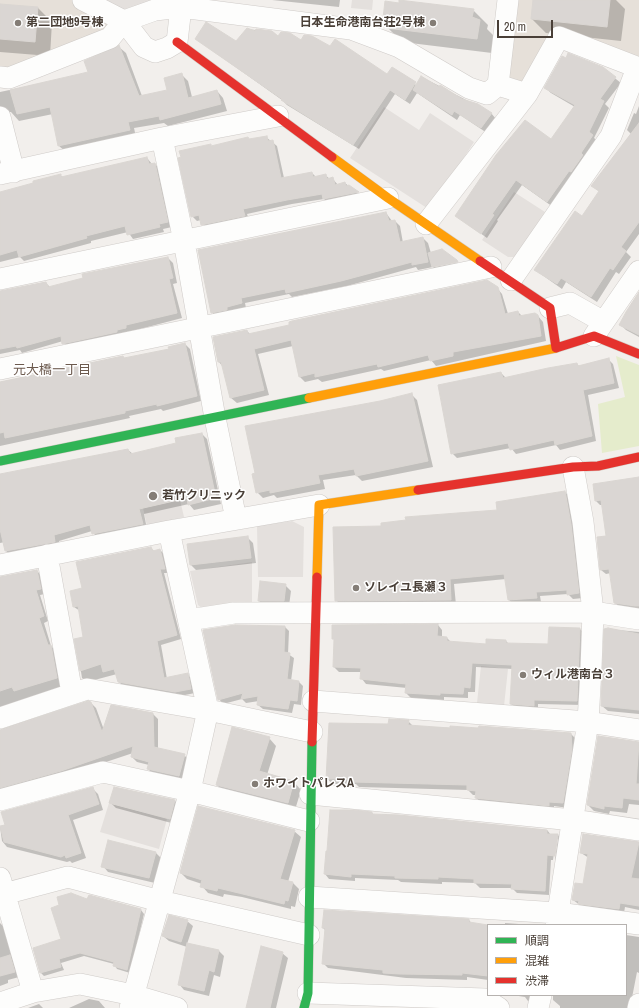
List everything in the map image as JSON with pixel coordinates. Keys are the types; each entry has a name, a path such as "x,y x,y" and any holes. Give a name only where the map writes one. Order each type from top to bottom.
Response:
{"street":[{"path":"83,0 124,21 144,47 155,52 167,48 177,42"},
{"path":"0,77 9,78 110,38 124,21 155,10 181,7 351,29 399,46 469,88 487,94 498,85 508,0"},
{"path":"177,42 181,7"},
{"path":"426,224 528,94 559,37 638,68 611,136 511,280"},
{"path":"177,42 388,198 511,280 550,308 556,348"},
{"path":"498,85 528,94"},
{"path":"0,117 7,173 162,138 278,116"},
{"path":"162,138 184,241 215,418 236,519"},
{"path":"0,279 388,198"},
{"path":"0,369 491,267"},
{"path":"0,461 556,348 598,328 639,271"},
{"path":"550,308 570,303 598,328 639,354"},
{"path":"0,565 168,531 236,519 573,467 598,466 630,460 639,456"},
{"path":"557,919 588,722 593,612 583,522 573,467"},
{"path":"319,505 317,613 309,820 310,897 306,1000 485,999 499,1008"},
{"path":"131,1001 190,791 208,710 168,531"},
{"path":"47,555 72,693"},
{"path":"189,620 234,613 593,612 639,619"},
{"path":"0,718 87,689 208,710 312,732"},
{"path":"313,700 588,722 639,730"},
{"path":"0,800 103,772 190,791 309,820"},
{"path":"310,794 573,820 639,830"},
{"path":"177,1008 131,1001 80,984 16,1000 1,889 68,877 160,901 309,935"},
{"path":"310,897 557,919 639,924"},
{"path":"538,1008 541,996"},
{"path":"638,1008 639,1004"}],"shaded area":[{"path":"0,0 178,0 0,77"},
{"path":"83,0 178,0 124,21"},
{"path":"352,0 373,0 372,10 351,8"},
{"path":"508,0 639,0 639,68 559,37 527,94 498,85"},
{"path":"384,107 419,130 430,113 474,142 430,210 350,158"},
{"path":"514,192 545,212 516,257 508,257 482,240"},
{"path":"180,500 184,517 147,526 143,508"},
{"path":"292,521 304,527 303,577 258,577 257,526"},
{"path":"252,562 252,602 203,609 198,605 190,571"},
{"path":"481,666 508,669 504,706 477,703"},
{"path":"109,803 167,819 159,849 100,832"}],"green space":[{"path":"616,356 639,365 639,446 602,453 598,404 625,397"}],"building":[{"name":"日本生命港南台荘2号棟","path":"399,0 474,9 472,17 480,20 477,39 386,28 387,19 383,18 385,1 399,3"},
{"path":"533,0 610,0 607,27 531,19"},
{"name":"第二団地9号棟","path":"0,4 38,7 35,42 0,39"},
{"path":"206,22 236,41 247,28 255,31 256,29 272,31 278,36 281,32 290,33 301,40 304,35 312,36 330,46 335,39 387,74 392,67 416,82 405,100 390,90 353,145 281,100 282,99 195,39"},
{"path":"119,45 139,96 167,90 164,78 182,73 188,98 217,90 221,104 160,120 159,116 128,122 130,130 58,146 50,107 17,114 10,90 88,72 84,61"},
{"path":"568,53 603,67 616,77 600,99 604,101 589,132 593,135 581,153 583,155 571,172 569,171 547,202 516,180 492,214 494,215 481,234 455,216 496,155 525,120 551,139 575,105 544,88 562,56 566,58"},
{"path":"421,76 439,87 440,85 462,99 478,104 492,113 481,128 454,111 452,115 413,90"},
{"path":"639,123 639,222 621,247 626,251 613,270 610,268 591,297 561,278 557,284 534,270 575,211 582,216 599,191 591,186"},
{"path":"267,136 268,141 273,140 281,178 312,172 313,177 326,174 327,179 333,177 335,185 345,182 346,186 349,185 359,192 323,199 322,194 243,209 245,216 201,225 199,215 191,217 178,158 181,157 179,151 211,144 211,146 248,137 249,139"},
{"path":"147,157 149,164 155,163 168,222 159,224 160,227 127,235 125,226 86,236 87,238 19,257 17,250 0,255 0,192 33,183 33,181 61,174 61,177"},
{"path":"386,212 389,221 395,220 400,242 423,237 428,262 412,265 412,262 341,281 286,293 285,289 241,298 242,303 227,307 227,310 211,313 198,250"},
{"path":"442,249 458,262 432,267 428,253"},
{"path":"168,257 173,278 169,279 177,313 126,325 126,328 117,330 117,332 62,344 61,336 17,348 16,346 0,349 0,291 46,282 48,287 83,278 82,274"},
{"path":"487,280 498,287 505,314 518,311 519,316 535,313 538,315 541,336 453,352 453,356 430,361 428,355 378,367 377,364 315,377 315,373 299,377 291,340 254,349 264,390 230,398 221,362 218,362 213,337 247,330 248,334 289,325 289,322 292,321"},
{"path":"639,292 639,335 619,325"},
{"path":"185,343 197,396 157,406 157,404 125,411 125,413 5,438 4,432 0,433 0,382 123,356 124,358 169,349 168,347"},
{"path":"609,358 614,383 583,390 592,436 555,445 554,440 510,450 508,443 451,454 438,385 501,372 503,378 577,363 578,366"},
{"path":"412,393 428,461 356,476 354,469 318,475 320,483 270,493 270,490 256,493 252,474 255,473 245,426 380,401"},
{"path":"202,433 216,498 188,505 187,498 139,509 143,524 92,534 90,525 54,535 55,542 5,551 0,529 0,474 128,449 130,454 176,443 175,438"},
{"path":"639,477 639,606 635,606 614,603 609,569 600,570 597,537 606,536 601,500 595,501 593,484"},
{"path":"565,491 571,524 579,593 567,595 567,590 536,592 537,598 508,600 504,574 450,579 451,600 335,601 333,527 381,526 381,523 406,520 405,517 497,510 496,502"},
{"path":"248,536 251,558 190,565 187,544"},
{"path":"151,547 153,551 160,549 165,569 160,569 177,635 157,641 164,678 188,673 191,689 175,692 118,682 114,669 103,672 101,664 80,671 74,639 83,637 78,606 73,607 70,591 82,588 76,562"},
{"path":"37,570 41,589 36,590 44,616 39,618 48,645 51,645 57,678 14,691 12,687 0,691 0,577"},
{"path":"260,581 286,584 284,601 258,601"},
{"path":"438,624 437,636 447,637 447,641 486,644 486,639 506,640 506,643 548,644 549,627 580,628 577,701 534,700 534,706 510,704 512,665 472,663 470,688 464,687 463,694 440,693 440,695 405,693 406,684 360,679 361,668 333,667 334,639 332,639 332,625"},
{"path":"235,625 285,626 284,652 290,653 287,679 299,681 297,701 290,700 288,709 257,705 258,696 241,699 243,693 218,700 203,630"},
{"path":"608,628 639,634 639,710 601,706 604,629"},
{"path":"88,701 91,702 102,732 111,705 153,713 154,747 185,754 179,776 147,769 149,762 131,757 133,746 61,771 0,788 0,730"},
{"path":"389,719 409,720 408,725 450,728 450,726 478,728 479,726 571,733 572,749 563,803 549,802 549,806 475,798 476,791 467,790 467,785 353,782 353,779 326,779 329,723 388,724"},
{"path":"232,727 270,737 259,771 294,781 288,803 216,785"},
{"path":"598,736 639,742 636,784 639,784 639,800 623,798 622,808 604,806 604,809 587,805"},
{"path":"93,787 99,804 68,815 81,853 66,858 65,855 61,857 4,842 0,826 5,825 1,812"},
{"path":"114,787 175,800 170,819 109,803"},
{"path":"198,806 295,830 280,879 293,882 288,901 285,900 284,904 218,888 217,891 200,887 202,880 180,873"},
{"path":"330,810 354,810 372,812 372,814 399,815 547,830 547,834 558,834 555,856 547,855 545,891 511,889 512,884 474,883 474,879 438,877 438,879 395,878 395,876 351,874 351,877 324,874"},
{"path":"583,834 639,842 631,878 639,879 639,906 620,903 619,909 578,904 579,901 572,900 575,883 583,884 588,854 580,853"},
{"path":"108,840 156,852 149,878 101,867"},
{"path":"71,893 87,899 89,895 141,909 127,970 113,966 114,962 80,953 59,959 61,967 40,973 33,948 61,939 51,908 59,905 57,897"},
{"path":"324,910 469,919 469,922 487,925 487,976 462,973 462,975 383,973 383,970 322,964 325,928 322,928"},
{"path":"169,915 188,920 181,942 162,936"},
{"path":"187,943 219,950 214,972 209,970 204,991 178,985"},
{"path":"261,946 283,952 270,1008 246,1008"},
{"path":"10,955 15,972 0,976 0,958"}],"traffic: fast":[{"path":"0,461 309,398"},
{"path":"304,1008 308,993 312,742"}],"traffic: slow":[{"path":"332,157 388,198 480,261"},
{"path":"309,398 556,348"},
{"path":"317,577 319,505 418,490"}],"traffic: jam":[{"path":"177,42 332,157"},
{"path":"480,261 550,308 556,348 594,336 639,354"},
{"path":"418,490 573,467 598,466 639,457"},
{"path":"312,742 317,577"}],"place":[{"name":"第二団地9号棟","path":"18,23"},
{"name":"日本生命港南台荘2号棟","path":"433,23"},
{"name":"若竹クリニック","path":"153,496"},
{"name":"ソレイユ長瀬３","path":"356,588"},
{"name":"ウィル港南台３","path":"523,675"},
{"name":"ホワイトパレスA","path":"255,784"}],"district":[{"name":"元大橋一丁目","path":"52,371"}]}
